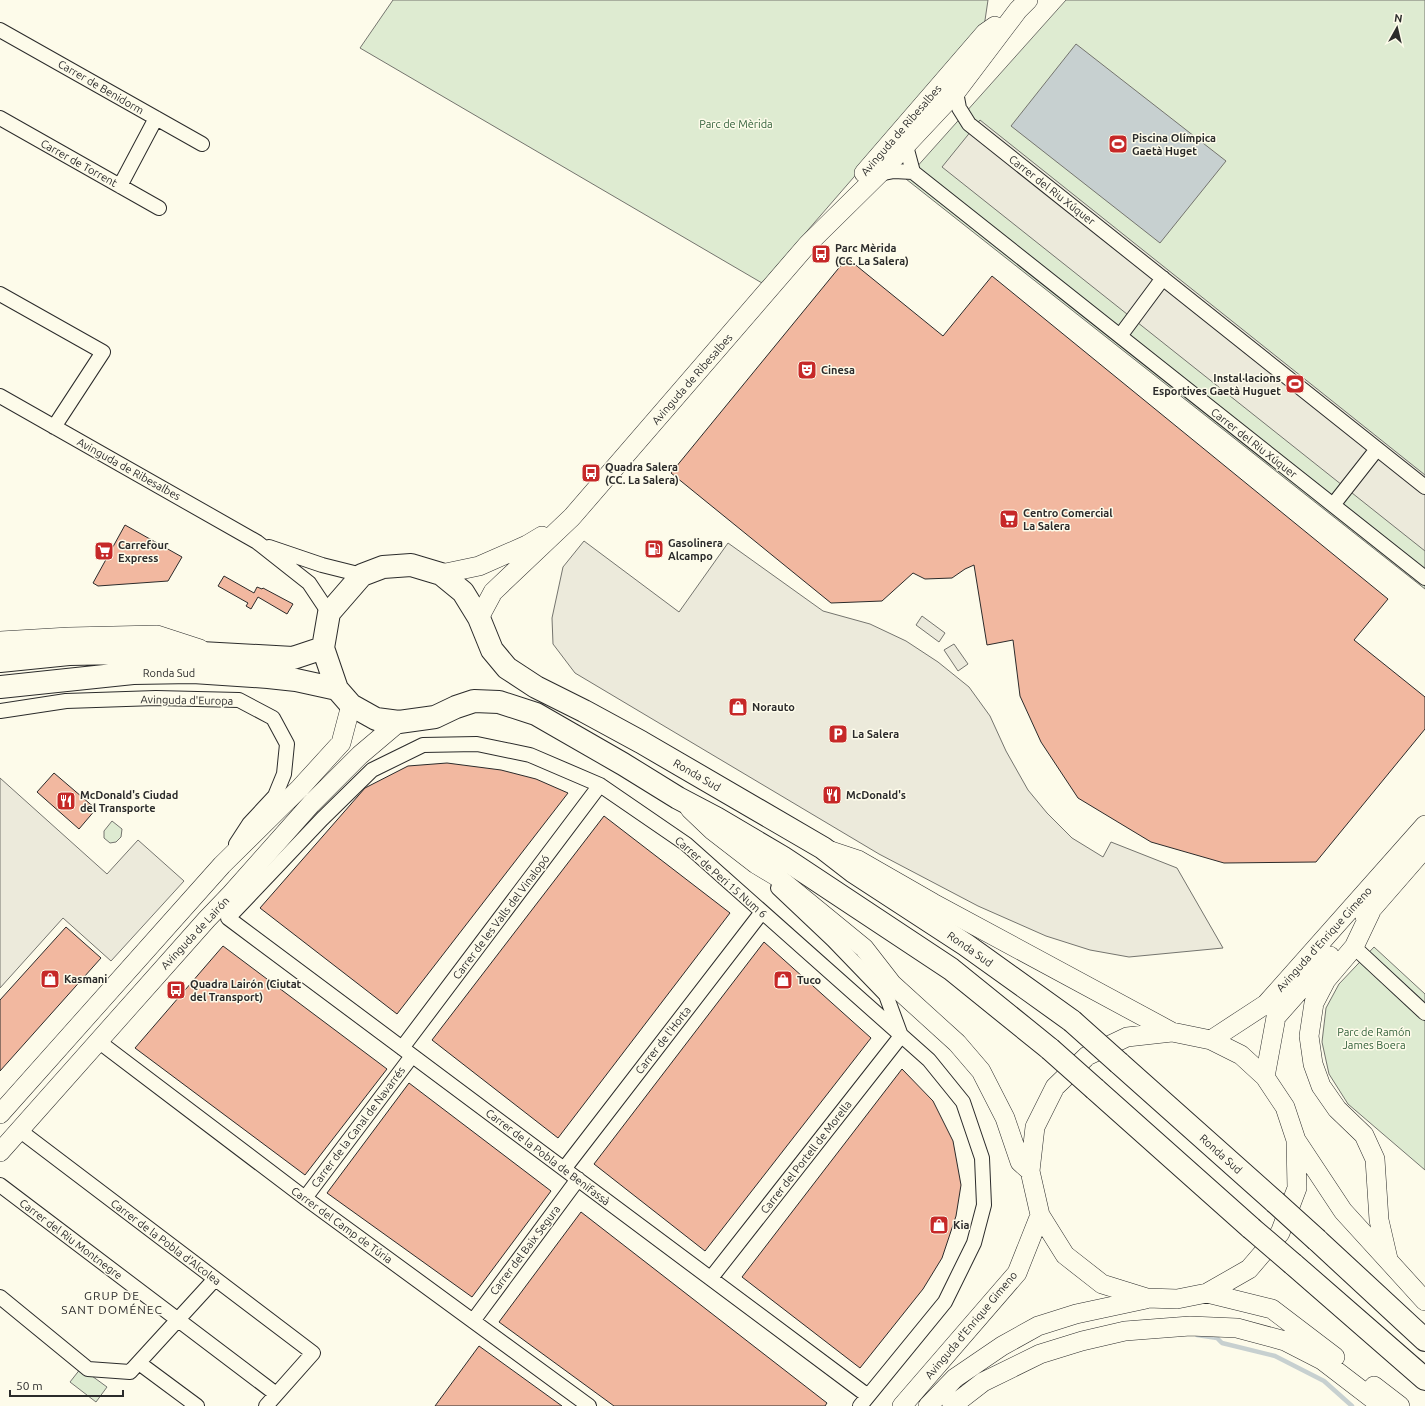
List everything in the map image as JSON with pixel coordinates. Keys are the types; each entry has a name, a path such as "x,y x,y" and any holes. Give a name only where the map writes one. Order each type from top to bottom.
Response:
{"main road":[{"name":"Avinguda de Ribesalbes","path":"479,618 493,592 572,517 812,240 893,162 951,84 985,33 1023,5"},
{"name":"Avinguda de Ribesalbes","path":"812,240 835,206 951,84"},
{"name":"Avinguda de Ribesalbes","path":"441,574 479,566 527,545 572,517"},
{"path":"441,574 411,565 383,567 362,575 329,613 323,648 337,689 351,705 376,719 399,722 435,717 456,707 474,701 499,702 536,714 623,764 678,798 716,818 782,857 951,969 1050,1049 1251,1228 1425,1379"},
{"name":"Ronda Sud","path":"441,574 463,592 479,618 492,650 507,668 536,687 641,742 823,848 854,872 966,945 1072,1021 1275,1202 1425,1340"},
{"path":"0,641 69,637 157,635 211,653"},
{"name":"Ronda Sud","path":"0,661 69,654 211,653 293,658 323,648"},
{"name":"Ronda Sud","path":"0,687 133,673 192,672 296,680 337,689"},
{"path":"0,1114 222,865 300,788 341,743 351,705"},
{"name":"Avinguda de Lairón","path":"0,1152 311,804 360,755 399,722"},
{"path":"678,798 712,830 756,864 776,876 864,948 892,984 962,1049 981,1071 1005,1118 1020,1162 1030,1171"},
{"name":"Avinguda d'Enrique Gimeno","path":"1211,1040 1266,1004 1425,825"},
{"path":"823,848 858,860 933,903 1172,1032 1211,1040 1241,1055 1265,1077 1285,1107 1296,1140 1343,1211 1425,1301"},
{"name":"Avinguda d'Enrique Gimeno","path":"1265,1077 1276,1017 1425,848"},
{"path":"1373,907 1354,947 1326,980 1314,1003 1309,1036 1313,1064 1321,1086 1337,1109 1364,1135 1375,1159 1379,1220 1388,1260"},
{"path":"1172,1032 1127,1037 1087,1056 1055,1087 1035,1127 1030,1171 1040,1215 1064,1255 1102,1284 1147,1298 1177,1299 1207,1292 1249,1269 1280,1233 1297,1188 1296,1140"},
{"name":"Avinguda d'Enrique Gimeno","path":"902,1406 1017,1273 1040,1215"},
{"path":"1207,1292 1272,1309 1400,1406"},
{"name":"Avinguda d'Enrique Gimeno","path":"928,1406 955,1378 1002,1346 1038,1326 1076,1314 1147,1298"},
{"path":"952,1406 983,1382 1040,1354 1082,1341 1125,1331 1190,1326 1237,1328 1285,1341 1322,1360 1382,1406"}],"street":[{"name":"Carrer de Benidorm","path":"0,30 202,144"},
{"name":"Carrer del Riu Xúquer","path":"951,84 959,108 969,124 1425,487"},
{"name":"Carrer de Torrent","path":"0,118 159,208"},
{"path":"120,186 156,118"},
{"path":"893,162 913,172"},
{"path":"893,162 913,172"},
{"name":"Carrer del Riu Xúquer","path":"913,172 1425,578"},
{"path":"1120,336 1163,278"},
{"path":"0,294 103,352 54,427"},
{"name":"Avinguda de Ribesalbes","path":"0,396 257,542 309,583 329,613"},
{"path":"1333,505 1377,449"},
{"name":"Avinguda de Ribesalbes","path":"257,542 322,565 362,575"},
{"name":"Avinguda d'Europa","path":"0,711 66,701 156,698 238,700 273,718 287,744 284,774 275,796 249,824 222,865"},
{"name":"Carrer de Peri 15 Num 6","path":"423,744 478,744 530,755 600,785 686,844 901,1036"},
{"name":"Avinguda de Lairón","path":"228,918 322,819 372,770 423,744"},
{"name":"Carrer de les Valls del Vinalopó","path":"407,1052 600,785"},
{"path":"756,864 772,883 833,940 886,995 901,1036 929,1060 963,1102 982,1158 984,1205 974,1243 945,1302 864,1401"},
{"name":"Carrer de l'Horta","path":"564,1169 762,912"},
{"name":"Carrer de la Pobla de Benifassà","path":"228,918 711,1278 864,1401"},
{"path":"1354,947 1425,1013"},
{"name":"Carrer del Portell de Morella","path":"711,1278 901,1036"},
{"name":"Carrer del Camp de Túria","path":"98,1041 305,1198 589,1406"},
{"name":"Carrer de la Canal de Navarrés","path":"305,1198 407,1052"},
{"name":"Carrer de la Pobla d'Alcolea","path":"19,1130 313,1353 276,1394"},
{"name":"Carrer del Baix Segura","path":"472,1321 578,1179"},
{"name":"Carrer del Riu Montnegre","path":"0,1185 276,1394"},
{"path":"0,1297 88,1369 130,1372 215,1279"},
{"path":"139,1363 197,1406"},
{"path":"266,1406 276,1394"}],"green space":[{"name":"Parc de Mèrida","path":"393,0 988,0 984,27 762,283 360,48"},
{"name":"Instal·lacions Esportives Gaetà Huguet","path":"1066,0 1425,0 1425,589 906,179"},
{"path":"112,821 122,829 121,837 116,842 110,843 104,838 104,831"},
{"name":"Parc de Ramón James Boera","path":"1374,947 1425,994 1425,1170 1348,1104 1329,1074 1322,1042 1326,1008 1339,984"},
{"path":"81,1368 107,1387 96,1402 70,1382"}],"shaded area":[{"name":"Piscina Olímpica Gaetà Huget","path":"1076,44 1226,161 1160,243 1011,126"},
{"path":"980,120 1425,475 1425,551 942,167"},
{"name":"La Salera","path":"584,541 679,612 728,543 823,611 870,624 906,641 938,662 969,687 990,716 1006,751 1028,790 1047,813 1072,838 1103,857 1111,842 1177,868 1223,948 1129,957 1090,950 1046,936 978,906 879,854 575,673 553,644 552,618 563,567"},
{"path":"922,616 945,633 939,642 916,625"},
{"path":"954,644 968,664 958,671 944,650"},
{"path":"0,778 107,874 138,840 184,881 111,961 63,918 0,988"}],"building":[{"name":"Centro Comercial La Salera","path":"847,258 943,336 992,276 1388,599 1354,640 1425,697 1425,729 1316,862 1224,863 1151,842 1078,798 1041,742 1020,696 1013,640 987,645 974,565 952,578 925,579 913,573 882,601 831,603 671,473"},
{"path":"125,525 182,557 168,581 98,586 93,583"},
{"path":"224,576 254,593 257,587 263,588 293,604 287,614 258,597 251,609 246,606 248,603 218,586"},
{"path":"447,763 501,770 536,779 568,793 397,1014 260,908 365,788 408,766"},
{"name":"McDonald's Ciudad del Transporte","path":"54,773 96,809 79,829 37,792"},
{"path":"604,816 730,913 558,1138 432,1040"},
{"name":"Kasmani","path":"66,927 101,958 0,1071 0,1000"},
{"path":"764,942 871,1038 705,1251 594,1164"},
{"path":"223,946 387,1069 305,1175 135,1048"},
{"path":"902,1069 933,1101 953,1141 961,1185 956,1216 942,1258 923,1289 860,1368 742,1277"},
{"path":"409,1083 551,1191 472,1297 327,1193"},
{"path":"581,1212 827,1403 825,1406 614,1406 499,1322"},
{"path":"479,1346 562,1406 435,1406"}],"waterway":[{"path":"1197,1335 1217,1338 1222,1343 1275,1356 1324,1381 1352,1406"}],"place":[{"name":"Piscina Olímpica Gaetà Huget","path":"1118,144"},
{"name":"Parc Mèrida (CC. La Salera)","path":"821,254"},
{"name":"Cinesa","path":"807,370"},
{"name":"Instal·lacions Esportives Gaetà Huguet","path":"1295,384"},
{"name":"Quadra Salera (CC. La Salera)","path":"591,473"},
{"name":"Centro Comercial La Salera","path":"1009,519"},
{"name":"Gasolinera Alcampo","path":"654,549"},
{"name":"Carrefour Express","path":"104,551"},
{"name":"Norauto","path":"738,707"},
{"name":"La Salera","path":"838,734"},
{"name":"McDonald's","path":"832,795"},
{"name":"McDonald's Ciudad del Transporte","path":"66,801"},
{"name":"Kasmani","path":"50,979"},
{"name":"Tuco","path":"783,980"},
{"name":"Quadra Lairón (Ciutat del Transport)","path":"176,990"},
{"name":"Kia","path":"939,1225"}],"district":[{"name":"GRUP DE SANT DOMÉNEC","path":"112,1302"}]}
